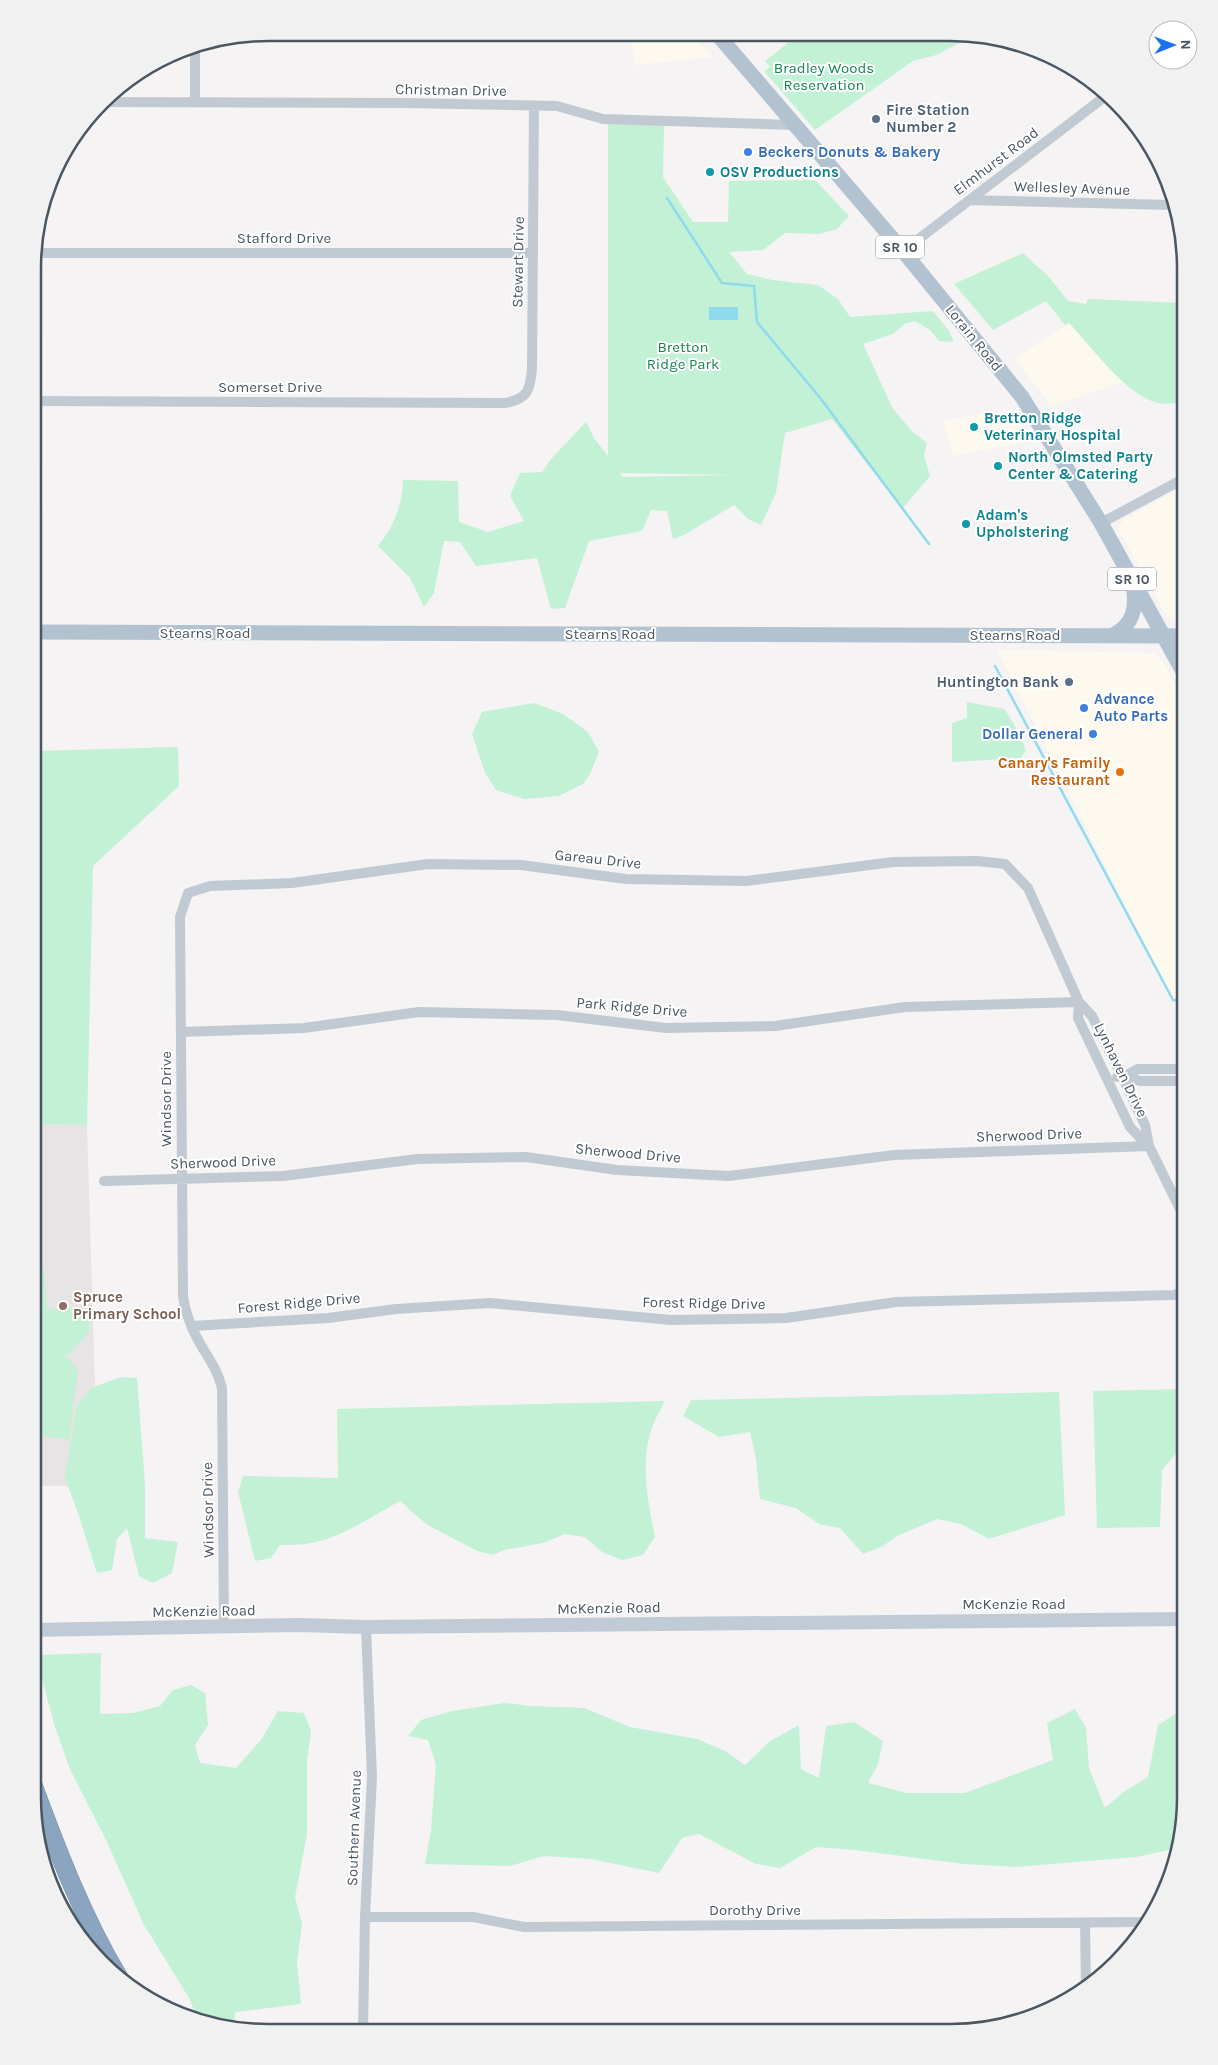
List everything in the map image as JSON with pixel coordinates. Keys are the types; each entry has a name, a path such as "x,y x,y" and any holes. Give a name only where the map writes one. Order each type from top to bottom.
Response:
{"highway":[{"path":"42,1811 104,1952"}],"main road":[{"name":"Lorain Road","path":"723,41 903,251 1022,397 1101,523 1177,660"},
{"path":"1113,635 1124,630 1129,624 1134,610 1135,595 1132,579"},
{"name":"Stearns Road","path":"41,632 1177,636"}],"street":[{"path":"195,53 195,103"},
{"name":"Elmhurst Road","path":"903,251 1101,100"},
{"name":"Christman Drive","path":"114,102 406,103 557,106 603,119 796,125"},
{"name":"Stewart Drive","path":"505,402 516,401 527,394 531,381 534,106"},
{"name":"Wellesley Avenue","path":"970,200 1168,205"},
{"name":"Stafford Drive","path":"42,252 533,253"},
{"name":"Somerset Drive","path":"41,401 505,402"},
{"path":"1101,523 1177,482"},
{"name":"Gareau Drive","path":"188,893 210,886 292,883 428,864 521,865 626,879 746,881 893,862 977,861 1005,864"},
{"name":"Lynhaven Drive","path":"1005,864 1028,888 1079,1002 1092,1016 1123,1076 1145,1125 1149,1146 1177,1203"},
{"name":"Windsor Drive","path":"188,893 180,917 183,1296 185,1309 192,1326 198,1340 218,1372 222,1388 224,1626"},
{"name":"Lynhaven Drive","path":"1079,1002 1078,1018 1130,1127 1149,1146"},
{"name":"Park Ridge Drive","path":"182,1032 304,1028 419,1012 558,1015 666,1028 775,1026 905,1007 1079,1002"},
{"path":"1123,1076 1138,1069 1177,1069"},
{"path":"1107,1077 1123,1076 1140,1081 1177,1081"},
{"name":"Sherwood Drive","path":"104,1180 283,1176 417,1159 526,1157 616,1170 729,1176 894,1155 1149,1146"},
{"name":"Forest Ridge Drive","path":"192,1326 328,1318 396,1309 490,1303 672,1320 786,1318 896,1302 1177,1294"},
{"name":"McKenzie Road","path":"41,1630 299,1625 366,1627 1177,1618"},
{"name":"Southern Avenue","path":"363,2024 365,1917 372,1777 366,1627"},
{"name":"Dorothy Drive","path":"365,1917 473,1917 524,1927 1139,1922"},
{"path":"1085,1922 1086,1978"}],"shaded area":[{"path":"631,41 698,41 713,57 635,65"},
{"path":"1069,323 1123,382 1051,406 1015,358"},
{"path":"1011,410 1033,440 953,456 943,420"},
{"path":"1177,490 1177,620 1168,618 1118,529 1123,520"},
{"path":"997,650 1153,653 1162,660 1177,688 1177,1000 1173,1000"},
{"name":"Spruce Primary School","path":"41,1124 87,1125 98,1486 41,1486"}],"green space":[{"name":"Bradley Woods Reservation","path":"790,41 962,42 936,55 913,61 815,130 764,71 770,67 765,61"},
{"name":"Bretton Ridge Park","path":"608,123 664,125 663,177 693,222 728,222 729,181 815,180 849,216 837,229 819,234 785,233 763,250 729,252 747,274 772,280 818,285 838,299 850,317 933,311 949,331 954,342 939,341 930,330 915,321 904,324 893,334 863,344 893,409 912,431 927,443 924,455 930,476 902,509 832,419 785,433 776,493 761,525 748,519 734,505 684,535 673,539 667,511 651,510 642,531 589,541 565,608 551,609 537,558 476,566 460,542 444,541 434,593 424,607 410,578 378,546 396,515 403,489 403,480 458,481 459,522 488,532 524,521 510,496 520,473 542,472 551,459 586,422 594,438 608,456","holes":["620,473 735,475 623,477"]},
{"path":"1023,253 1049,277 1068,301 1086,304 1088,299 1177,303 1177,403 1158,403 1145,398 1133,390 1110,369 1069,323 1065,325 1046,301 993,330 954,284"},
{"path":"967,702 1004,709 1014,724 1026,750 1021,758 952,762 952,723 967,718"},
{"path":"534,703 563,714 588,732 599,752 590,774 583,784 559,796 524,799 496,790 485,773 472,734 482,712"},
{"path":"178,747 179,786 93,866 87,1125 41,1124 41,751"},
{"path":"41,1269 44,1270 47,1309 89,1308 89,1332 71,1352 65,1355 78,1371 69,1439 41,1436"},
{"path":"121,1377 137,1378 145,1485 145,1538 178,1542 172,1573 153,1583 139,1576 127,1528 117,1539 112,1570 97,1573 65,1478 76,1408 91,1388"},
{"path":"1177,1389 1177,1452 1162,1470 1160,1527 1097,1528 1093,1391"},
{"path":"1059,1392 1065,1515 989,1539 961,1524 937,1519 897,1536 883,1546 863,1554 840,1528 819,1524 796,1508 760,1499 756,1459 750,1432 719,1437 683,1416 691,1400"},
{"path":"665,1401 653,1425 646,1453 646,1481 655,1537 643,1555 622,1560 602,1552 585,1537 565,1534 543,1543 504,1550 493,1555 477,1551 426,1524 400,1501 335,1536 307,1544 280,1545 271,1558 255,1561 238,1492 243,1476 338,1478 337,1409"},
{"path":"101,1653 100,1714 133,1713 160,1706 173,1690 191,1685 205,1693 208,1725 195,1745 200,1763 236,1768 261,1740 278,1711 304,1713 311,1731 307,1761 307,1835 295,1897 302,1924 297,1962 301,2004 235,2012 234,2021 195,2012 189,1998 143,1923 107,1842 70,1769 54,1724 41,1674 41,1655"},
{"path":"505,1703 584,1708 630,1727 697,1739 725,1751 745,1765 769,1742 799,1725 801,1769 819,1778 826,1726 854,1722 883,1741 878,1764 868,1783 907,1793 965,1793 1053,1760 1047,1723 1075,1709 1086,1728 1089,1768 1105,1808 1122,1793 1148,1777 1158,1725 1177,1713 1175,1826 1170,1850 1136,1857 1016,1867 964,1864 816,1847 780,1868 756,1864 699,1834 682,1838 659,1873 591,1859 544,1856 510,1866 425,1864 431,1830 436,1765 428,1740 408,1736 421,1720 452,1711"}],"water":[{"path":"709,307 738,307 738,320 709,320"}],"waterway":[{"path":"667,198 722,283 754,286 757,322 821,399 929,544"},
{"path":"995,666 1173,1000 1177,1000"}],"place":[{"name":"Fire Station Number 2","path":"876,119"},
{"name":"Beckers Donuts & Bakery","path":"748,152"},
{"name":"OSV Productions","path":"710,172"},
{"name":"Bretton Ridge Veterinary Hospital","path":"974,427"},
{"name":"North Olmsted Party Center & Catering","path":"998,466"},
{"name":"Adam's Upholstering","path":"966,524"},
{"name":"Huntington Bank","path":"1069,682"},
{"name":"Advance Auto Parts","path":"1084,708"},
{"name":"Dollar General","path":"1093,734"},
{"name":"Canary's Family Restaurant","path":"1120,772"},
{"name":"Spruce Primary School","path":"63,1306"}]}
